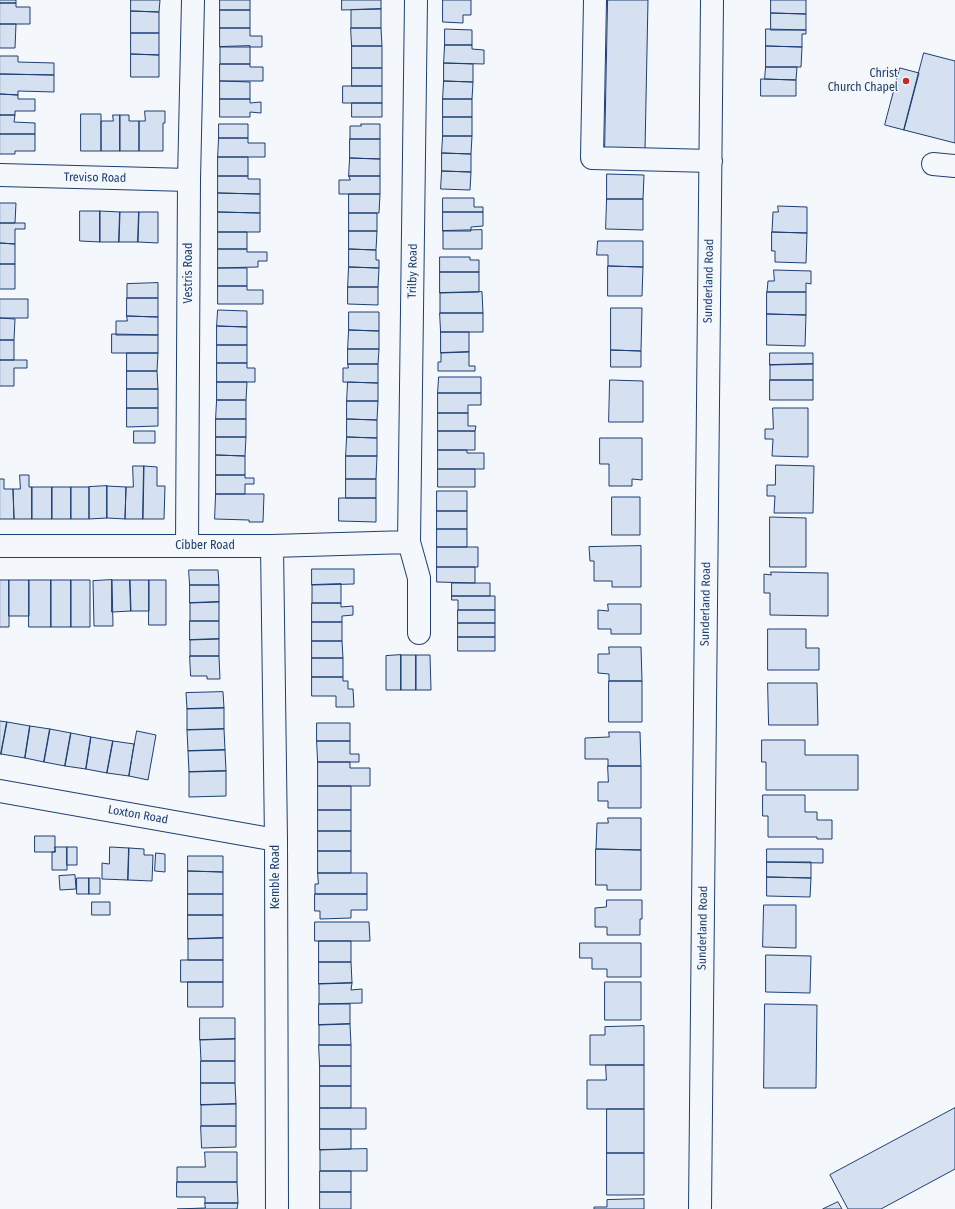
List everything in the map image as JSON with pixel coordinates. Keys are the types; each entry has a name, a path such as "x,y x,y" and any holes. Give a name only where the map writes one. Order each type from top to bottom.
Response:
{"street":[{"name":"Vestris Road","path":"187,546 189,180 193,0"},
{"name":"Trilby Road","path":"416,0 409,542 419,578 419,634"},
{"path":"595,0 592,158 710,161"},
{"name":"Sunderland Road","path":"700,1209 712,0"},
{"path":"934,164 955,166"},
{"name":"Treviso Road","path":"0,175 189,180"},
{"name":"Cibber Road","path":"0,546 272,546 409,542"},
{"name":"Kemble Road","path":"272,546 276,840 277,1209"},
{"name":"Loxton Road","path":"0,791 276,840"}],"building":[{"path":"0,0 16,0 16,3 0,3"},
{"path":"131,0 160,0 159,12 131,11"},
{"path":"220,0 250,0 250,10 220,10"},
{"path":"342,0 381,0 381,9 342,10"},
{"path":"443,0 471,0 471,15 463,15 463,23 443,22"},
{"path":"608,0 648,0 645,150 605,149"},
{"path":"771,0 806,0 806,14 771,13"},
{"path":"0,3 16,3 16,7 30,7 30,24 0,24"},
{"path":"381,9 381,28 351,28 351,10"},
{"path":"220,10 250,10 250,28 220,28"},
{"path":"131,11 159,12 159,33 131,33"},
{"path":"771,13 806,14 806,30 771,30"},
{"path":"0,24 16,24 15,48 0,48"},
{"path":"220,28 250,28 250,36 262,36 262,47 220,47"},
{"path":"351,28 381,28 382,46 352,46"},
{"path":"445,29 472,30 472,45 445,45"},
{"path":"766,29 806,30 806,34 802,34 802,47 766,46"},
{"path":"131,33 159,33 159,55 131,54"},
{"path":"445,45 472,45 472,49 484,50 484,64 444,63"},
{"path":"250,46 250,64 220,64 220,47"},
{"path":"352,46 382,46 382,68 352,68"},
{"path":"766,46 802,47 801,67 766,67"},
{"path":"924,53 955,61 955,143 904,130"},
{"path":"131,54 159,55 159,77 131,77"},
{"path":"0,56 18,56 18,62 54,63 54,75 0,74"},
{"path":"444,63 473,64 473,82 444,81"},
{"path":"220,64 250,64 250,67 263,67 263,81 220,81"},
{"path":"766,67 797,67 796,80 765,79"},
{"path":"352,68 382,68 382,86 352,86"},
{"path":"900,68 919,73 904,130 885,125"},
{"path":"0,74 54,75 54,92 18,91 18,95 0,94"},
{"path":"761,79 796,80 796,96 761,96"},
{"path":"220,81 250,82 250,99 220,99"},
{"path":"444,81 473,82 472,99 443,99"},
{"path":"343,86 382,86 382,103 343,103"},
{"path":"0,94 18,95 18,99 35,99 35,111 15,111 15,115 0,115"},
{"path":"220,99 250,99 250,103 261,102 261,113 250,112 250,117 220,117"},
{"path":"443,99 472,99 472,117 443,117"},
{"path":"352,103 382,103 382,117 352,117"},
{"path":"145,111 165,111 165,123 163,123 163,151 139,151 139,121 145,121"},
{"path":"81,114 101,114 101,151 81,151"},
{"path":"0,115 15,115 14,122 35,123 35,134 0,134"},
{"path":"113,115 120,115 120,151 101,151 101,121 113,121"},
{"path":"120,115 129,115 129,121 139,121 139,151 120,151"},
{"path":"443,117 472,117 472,136 443,136"},
{"path":"219,124 248,124 248,138 219,138"},
{"path":"361,124 380,124 380,139 350,139 350,126 361,126"},
{"path":"0,134 35,134 35,151 15,151 15,154 0,154"},
{"path":"443,136 472,136 471,154 442,153"},
{"path":"219,138 248,138 248,143 265,143 265,157 218,157"},
{"path":"350,139 380,139 380,159 350,158"},
{"path":"442,153 471,154 471,172 442,171"},
{"path":"218,157 248,157 248,176 218,176"},
{"path":"350,158 380,159 380,176 349,176"},
{"path":"442,171 471,172 470,190 441,189"},
{"path":"607,174 644,175 643,199 607,199"},
{"path":"218,176 248,176 248,179 260,179 260,194 218,193"},
{"path":"349,176 380,176 380,194 339,194 339,180 350,180"},
{"path":"218,193 260,194 260,213 218,212"},
{"path":"349,194 380,194 379,213 349,213"},
{"path":"443,198 474,198 474,207 483,207 483,212 443,212"},
{"path":"607,199 643,199 643,230 606,229"},
{"path":"0,203 16,203 15,223 0,223"},
{"path":"778,206 807,207 807,233 772,232 773,212 778,212"},
{"path":"80,211 100,211 100,242 80,241"},
{"path":"100,211 120,212 119,242 100,242"},
{"path":"120,212 139,212 138,242 119,242"},
{"path":"139,212 158,212 158,243 138,242"},
{"path":"218,212 260,213 260,232 218,232"},
{"path":"443,212 483,212 483,226 471,227 471,231 443,231"},
{"path":"349,213 377,213 377,231 349,231"},
{"path":"0,223 25,223 25,229 15,229 15,244 0,243"},
{"path":"482,230 482,249 443,249 443,231"},
{"path":"349,231 377,231 376,250 349,249"},
{"path":"218,232 247,232 247,249 218,249"},
{"path":"772,232 807,233 806,263 775,262 775,251 772,251"},
{"path":"598,241 643,241 643,267 608,266 608,255 597,255"},
{"path":"0,243 15,244 15,264 0,264"},
{"path":"218,249 247,249 247,252 267,252 267,261 258,261 258,267 218,268"},
{"path":"349,249 376,250 376,260 379,260 379,268 349,267"},
{"path":"440,257 470,257 470,260 479,260 479,272 440,272"},
{"path":"0,264 15,264 15,289 0,289"},
{"path":"608,266 643,267 642,296 608,296"},
{"path":"349,267 379,268 378,287 348,287"},
{"path":"218,268 247,268 247,286 218,286"},
{"path":"774,270 811,271 811,284 806,283 806,292 767,292 768,281 774,281"},
{"path":"440,272 479,272 479,292 440,293"},
{"path":"158,283 158,298 127,298 127,284"},
{"path":"218,286 247,286 247,290 263,290 263,304 218,304"},
{"path":"348,287 378,287 378,305 348,304"},
{"path":"482,292 483,313 440,313 440,293"},
{"path":"767,292 806,292 806,315 767,314"},
{"path":"127,298 158,298 158,317 127,316"},
{"path":"0,299 28,299 28,318 0,318"},
{"path":"611,308 642,308 641,351 611,350"},
{"path":"218,310 247,311 247,327 217,326"},
{"path":"349,312 379,312 379,331 349,330"},
{"path":"440,313 483,313 483,332 441,332"},
{"path":"767,314 806,315 805,346 767,345"},
{"path":"127,316 158,317 158,335 116,335 116,321 127,321"},
{"path":"0,318 15,319 14,340 0,340"},
{"path":"217,326 247,327 247,345 217,345"},
{"path":"349,330 379,331 379,349 348,349"},
{"path":"441,332 469,332 469,352 441,353"},
{"path":"112,334 158,335 158,353 112,353"},
{"path":"0,340 14,340 14,360 0,360"},
{"path":"217,345 247,345 247,363 217,363"},
{"path":"348,349 379,349 378,364 348,364"},
{"path":"611,350 641,351 641,367 611,367"},
{"path":"469,352 469,366 475,366 475,371 438,371 438,362 441,362 441,353"},
{"path":"127,353 158,353 157,371 127,371"},
{"path":"770,353 813,353 813,364 770,365"},
{"path":"0,360 27,360 27,368 14,368 14,386 0,386"},
{"path":"217,363 247,363 247,368 255,368 255,382 217,382"},
{"path":"348,364 378,364 378,383 343,382 343,368 348,368"},
{"path":"813,364 813,380 770,380 770,365"},
{"path":"127,371 157,371 158,389 127,389"},
{"path":"439,377 481,377 481,393 438,393"},
{"path":"610,380 643,381 643,422 609,422"},
{"path":"770,380 813,380 813,400 770,400"},
{"path":"217,382 247,382 246,400 217,400"},
{"path":"348,382 378,383 378,401 347,401"},
{"path":"127,389 158,389 158,408 127,408"},
{"path":"438,393 481,393 481,405 468,405 468,413 438,413"},
{"path":"217,400 246,400 246,419 216,419"},
{"path":"347,401 378,401 377,420 347,419"},
{"path":"127,408 158,408 158,426 127,427"},
{"path":"773,408 808,408 808,457 772,456 773,439 765,439 765,429 773,429"},
{"path":"438,413 468,413 468,426 476,426 475,431 438,431"},
{"path":"216,419 246,419 246,437 216,437"},
{"path":"347,419 377,420 377,438 347,437"},
{"path":"134,431 155,431 155,443 134,443"},
{"path":"438,431 475,431 475,450 438,450"},
{"path":"216,437 246,437 245,456 216,455"},
{"path":"347,437 377,438 377,456 346,456"},
{"path":"600,438 642,438 642,480 632,479 632,486 609,486 609,464 600,464"},
{"path":"438,450 467,450 467,453 484,453 484,469 438,469"},
{"path":"216,455 245,456 245,475 216,475"},
{"path":"346,456 377,456 376,479 346,479"},
{"path":"776,465 814,466 813,513 774,513 775,496 767,496 767,485 775,485"},
{"path":"133,466 144,466 143,519 125,519 126,487 133,487"},
{"path":"144,466 157,467 157,486 165,486 164,519 143,519"},
{"path":"438,469 475,469 475,487 438,487"},
{"path":"20,475 29,475 29,487 32,487 32,519 14,519 13,489 20,489"},
{"path":"216,475 245,475 245,478 254,478 254,484 245,484 245,494 216,494"},
{"path":"0,479 4,479 4,489 13,489 14,519 0,519"},
{"path":"346,479 376,479 376,498 346,498"},
{"path":"107,486 107,518 89,519 89,487"},
{"path":"107,486 126,487 125,519 107,518"},
{"path":"32,487 52,487 52,519 32,519"},
{"path":"52,487 71,487 71,519 52,519"},
{"path":"71,487 89,487 89,519 71,519"},
{"path":"437,491 467,491 467,511 437,511"},
{"path":"216,494 264,494 263,522 215,519"},
{"path":"612,497 640,497 640,535 612,535"},
{"path":"339,498 376,498 376,522 339,521"},
{"path":"437,511 467,511 467,529 437,529"},
{"path":"770,517 806,518 806,567 770,567"},
{"path":"437,529 467,529 467,547 437,547"},
{"path":"641,546 641,587 612,587 612,581 594,581 594,561 590,561 589,547"},
{"path":"437,547 478,547 478,567 437,567"},
{"path":"437,567 475,567 475,583 437,582"},
{"path":"312,569 354,569 354,584 312,585"},
{"path":"189,570 218,570 219,585 190,585"},
{"path":"771,572 828,573 828,616 770,615 770,593 764,593 764,574 771,575"},
{"path":"0,580 9,580 9,627 0,627"},
{"path":"9,580 29,580 29,616 9,616"},
{"path":"29,580 51,580 51,627 29,627"},
{"path":"51,580 71,580 71,627 51,627"},
{"path":"71,580 90,580 90,627 71,627"},
{"path":"112,580 113,626 94,626 93,581"},
{"path":"112,580 130,580 131,611 112,612"},
{"path":"130,580 149,580 149,611 131,611"},
{"path":"149,580 166,580 166,625 149,625"},
{"path":"452,583 490,583 490,596 452,596"},
{"path":"341,584 341,603 312,603 312,585"},
{"path":"190,585 219,585 219,602 190,603"},
{"path":"452,596 495,596 495,610 458,610 458,600 452,600"},
{"path":"219,602 219,621 190,621 190,603"},
{"path":"312,603 341,603 341,607 353,606 353,615 342,616 342,622 312,622"},
{"path":"608,604 641,604 641,634 611,634 611,629 598,629 598,610 608,611"},
{"path":"458,610 495,610 495,623 458,623"},
{"path":"190,621 219,621 219,639 190,640"},
{"path":"312,622 342,622 342,641 312,641"},
{"path":"458,623 495,623 495,637 458,637"},
{"path":"768,629 806,629 806,648 819,648 819,670 768,670"},
{"path":"458,637 495,637 495,651 458,651"},
{"path":"219,639 219,656 190,656 190,640"},
{"path":"312,641 342,641 343,658 312,658"},
{"path":"609,647 641,647 642,681 609,681 609,674 598,673 598,654 609,654"},
{"path":"401,655 416,655 416,690 401,690"},
{"path":"401,655 401,690 386,690 386,656"},
{"path":"416,655 430,655 431,690 416,690"},
{"path":"190,656 219,656 220,679 207,679 207,676 191,676"},
{"path":"312,658 343,658 343,677 312,677"},
{"path":"312,677 343,677 343,681 348,681 348,689 353,689 354,707 336,707 336,696 312,696"},
{"path":"609,681 642,681 642,722 609,722"},
{"path":"768,683 817,683 818,725 769,725"},
{"path":"223,692 224,708 187,709 186,693"},
{"path":"224,708 224,729 187,730 187,709"},
{"path":"0,721 7,722 1,754 0,754"},
{"path":"7,722 30,726 25,758 1,754"},
{"path":"317,723 350,723 350,741 317,741"},
{"path":"30,726 50,729 44,762 25,758"},
{"path":"50,729 71,733 65,766 44,762"},
{"path":"224,729 225,750 188,751 187,730"},
{"path":"137,731 156,735 148,780 129,776"},
{"path":"609,732 640,732 641,766 608,766 608,759 585,759 585,738 609,737"},
{"path":"71,733 91,737 86,769 65,766"},
{"path":"91,737 113,741 107,773 86,769"},
{"path":"762,740 805,740 805,755 858,755 858,790 766,790 766,762 762,762"},
{"path":"113,741 134,744 129,776 107,773"},
{"path":"317,741 350,741 350,754 359,754 359,762 318,762"},
{"path":"225,750 226,771 189,772 188,751"},
{"path":"318,762 350,762 350,768 370,768 370,786 318,786"},
{"path":"608,766 641,766 641,808 608,808 608,801 598,801 598,782 608,782"},
{"path":"226,771 226,796 189,797 189,772"},
{"path":"318,786 351,786 351,810 318,810"},
{"path":"763,795 805,795 805,812 817,812 817,820 832,820 832,839 817,839 817,837 768,837 768,816 763,816"},
{"path":"318,810 351,810 351,831 318,831"},
{"path":"608,818 641,818 641,850 596,849 597,823 608,823"},
{"path":"318,831 351,831 351,851 318,851"},
{"path":"35,836 55,836 55,852 35,852"},
{"path":"55,847 67,847 67,870 52,870 52,852 55,852"},
{"path":"67,847 77,847 77,865 67,865"},
{"path":"110,847 129,848 128,880 102,879 102,863 109,864"},
{"path":"129,848 144,849 144,855 153,855 152,881 128,880"},
{"path":"596,849 641,850 641,890 607,890 607,885 596,885"},
{"path":"767,849 823,849 823,863 767,862"},
{"path":"318,851 351,851 351,873 318,873"},
{"path":"156,853 165,854 165,872 155,871"},
{"path":"188,856 223,856 223,872 188,871"},
{"path":"767,862 811,862 811,878 767,877"},
{"path":"188,871 223,872 223,894 188,894"},
{"path":"318,873 367,873 367,894 315,894 315,884 318,884"},
{"path":"75,875 76,889 60,890 59,876"},
{"path":"767,877 811,878 810,897 767,896"},
{"path":"77,878 89,878 89,894 77,894"},
{"path":"89,878 100,878 100,894 89,894"},
{"path":"188,894 223,894 223,915 188,915"},
{"path":"315,894 367,894 367,910 351,910 351,918 320,919 320,911 315,911"},
{"path":"607,900 642,900 640,935 607,935 607,927 595,927 595,908 606,907"},
{"path":"92,902 110,902 110,915 92,915"},
{"path":"764,905 796,905 796,948 763,947"},
{"path":"188,915 223,915 223,938 188,939"},
{"path":"315,922 369,922 370,941 315,941"},
{"path":"223,938 223,960 188,960 188,939"},
{"path":"319,941 351,941 351,962 319,962"},
{"path":"580,943 641,943 641,977 607,977 607,969 592,969 592,958 580,958"},
{"path":"766,955 811,956 810,993 766,992"},
{"path":"181,960 223,960 223,982 181,982"},
{"path":"319,962 351,962 352,983 319,984"},
{"path":"188,982 223,982 223,1007 188,1007"},
{"path":"605,982 641,982 641,1020 605,1020"},
{"path":"352,983 351,990 362,989 362,1003 319,1004 319,984"},
{"path":"319,1004 350,1004 350,1024 319,1025"},
{"path":"765,1004 817,1005 816,1088 764,1088"},
{"path":"200,1018 235,1018 235,1039 200,1040"},
{"path":"350,1024 351,1045 319,1045 319,1025"},
{"path":"644,1026 644,1065 590,1065 590,1035 605,1035 605,1027"},
{"path":"235,1039 235,1061 201,1061 200,1040"},
{"path":"319,1045 351,1045 351,1066 320,1066"},
{"path":"201,1061 235,1061 235,1083 201,1083"},
{"path":"606,1065 644,1065 644,1109 587,1109 587,1080 606,1080"},
{"path":"320,1066 351,1066 351,1086 320,1086"},
{"path":"201,1083 235,1083 236,1104 201,1105"},
{"path":"320,1086 351,1086 351,1108 320,1108"},
{"path":"236,1104 236,1126 201,1126 201,1105"},
{"path":"320,1108 366,1108 366,1129 320,1129"},
{"path":"955,1108 955,1169 881,1209 848,1209 830,1175"},
{"path":"607,1109 644,1109 644,1153 607,1153"},
{"path":"201,1126 236,1126 236,1147 202,1148"},
{"path":"320,1129 351,1129 351,1149 320,1150"},
{"path":"367,1149 367,1171 320,1171 320,1150"},
{"path":"205,1152 237,1152 237,1182 177,1182 177,1167 205,1167"},
{"path":"607,1153 644,1153 644,1195 607,1195"},
{"path":"320,1171 351,1171 351,1192 320,1192"},
{"path":"177,1182 237,1182 238,1203 205,1203 205,1197 177,1197"},
{"path":"320,1192 351,1192 351,1209 320,1209"},
{"path":"644,1199 644,1209 594,1209 594,1207 607,1207 607,1200"},
{"path":"838,1202 842,1209 823,1209"},
{"path":"205,1203 238,1203 237,1209 177,1209 205,1208"}],"place":[{"name":"Christ Church Chapel","path":"906,81"}]}
